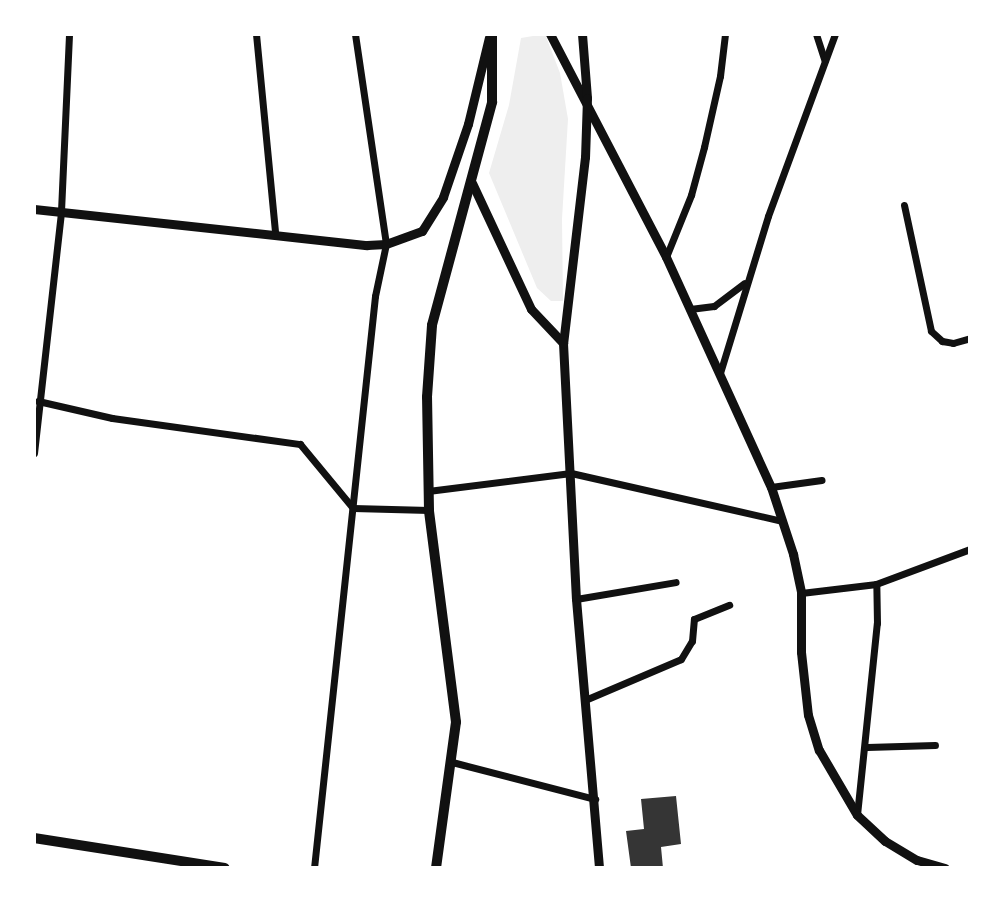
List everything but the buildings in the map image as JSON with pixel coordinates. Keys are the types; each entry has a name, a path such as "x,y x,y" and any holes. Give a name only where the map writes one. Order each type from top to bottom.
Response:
{"main road":[{"path":"436,868 456,722 429,510 427,397 432,325 492,102 491,34"},
{"path":"34,838 156,863 225,868"}],"street":[{"path":"34,453 37,380 61,211 69,34"},
{"path":"256,34 275,233"},
{"path":"314,868 375,296 386,244 355,34"},
{"path":"34,209 275,233 321,241 386,244 422,231 443,197 468,124 491,34"},
{"path":"550,34 587,98 666,257 771,487 801,593 801,652 808,715 819,750 857,815 885,841 917,860 945,868"},
{"path":"582,34 587,98 585,157 563,343 576,599 599,868"},
{"path":"666,257 691,195 704,147 720,76 725,34"},
{"path":"816,34 825,63"},
{"path":"720,373 746,281 835,34"},
{"path":"472,183 531,309 563,343"},
{"path":"904,205 931,331 942,341 953,343 970,338"},
{"path":"690,309 714,306 746,281"},
{"path":"38,401 112,418 300,444 353,508 429,510"},
{"path":"428,491 571,473 783,521"},
{"path":"771,487 822,480"},
{"path":"801,593 876,584 970,549"},
{"path":"576,599 676,582"},
{"path":"857,815 867,747 877,623 876,584"},
{"path":"585,700 681,659 692,641 694,619 729,605"},
{"path":"867,747 935,745"},
{"path":"452,762 595,799"}],"shaded area":[{"path":"545,34 560,73 568,119 562,219 563,301 551,301 537,288 489,173 509,105 521,38"}]}
